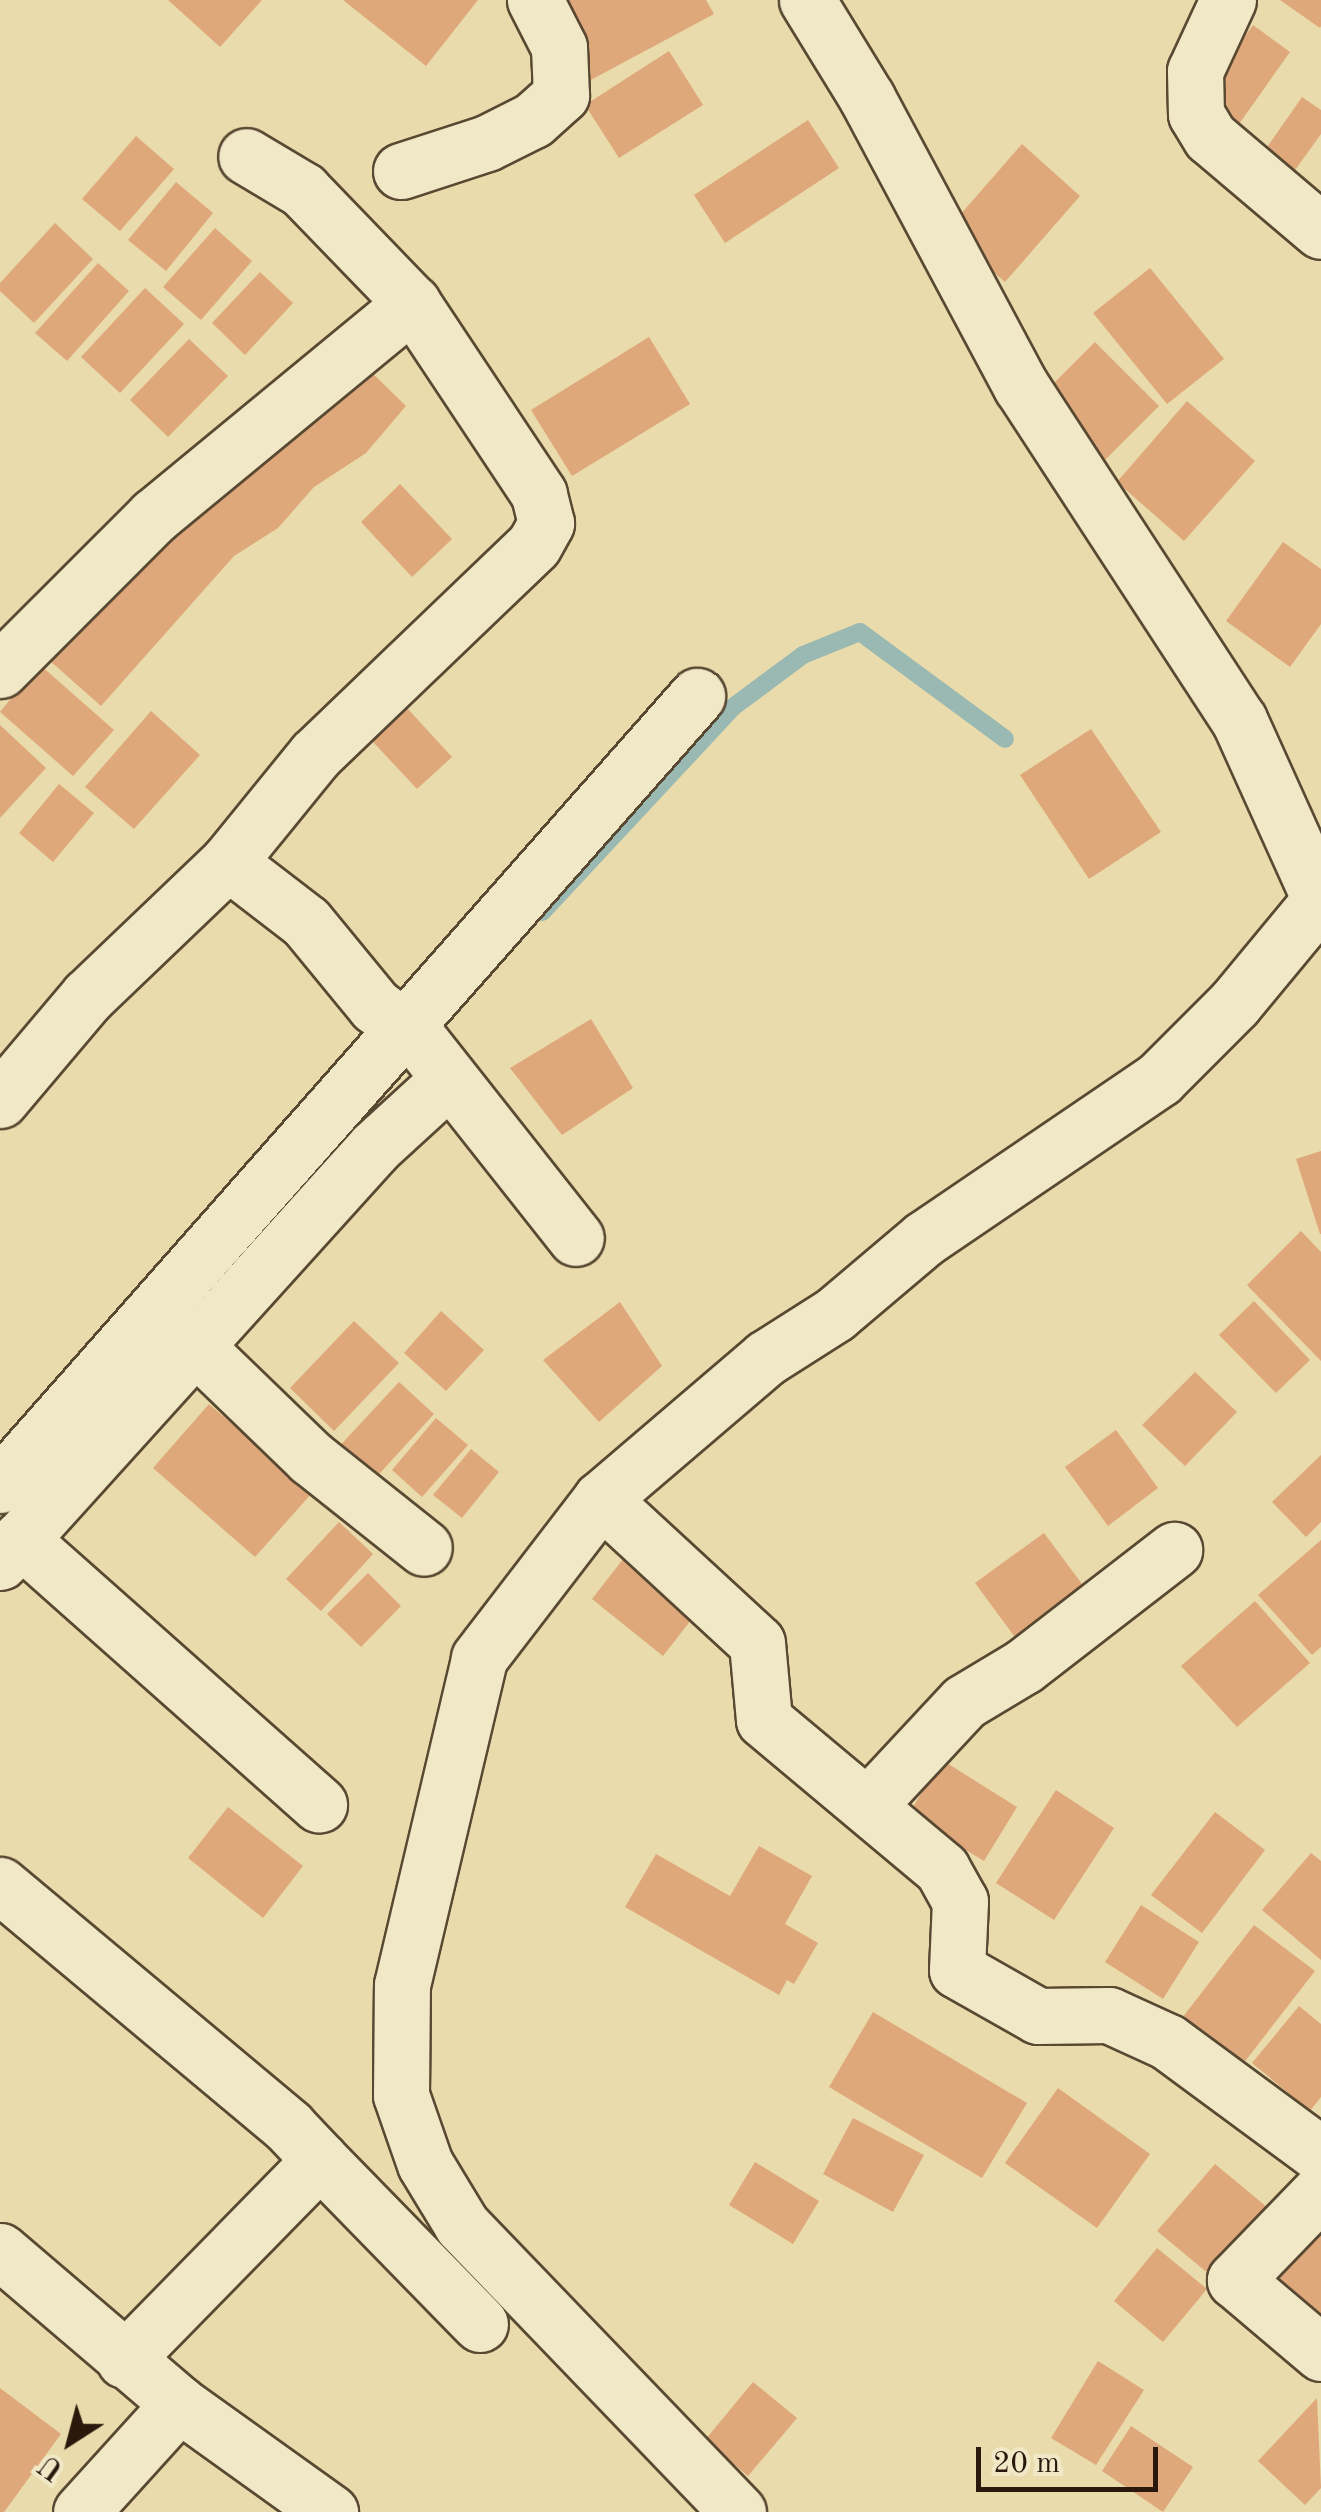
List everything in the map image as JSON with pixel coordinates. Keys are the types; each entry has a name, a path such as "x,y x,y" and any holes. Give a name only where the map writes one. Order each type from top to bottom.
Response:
{"street":[{"path":"401,171 487,142 533,120 561,95 559,47 535,0"},
{"path":"738,2512 462,2224 425,2164 401,2094 402,1985 479,1658 601,1499 766,1358 835,1314 925,1238 1159,1079 1234,1004 1320,901 1239,720 1021,386 867,98 808,0"},
{"path":"1228,0 1196,71 1196,114 1210,137 1321,231"},
{"path":"0,1100 88,996 228,862 315,755 534,545 546,523 539,494 412,304 303,190 246,156"},
{"path":"0,670 154,516 412,304"},
{"path":"0,1485 427,1051 697,696"},
{"path":"228,862 306,922 375,1006 427,1051 576,1238"},
{"path":"318,1804 10,1550 375,1146 427,1051"},
{"path":"195,1346 311,1458 424,1548"},
{"path":"601,1499 757,1642 764,1720 942,1868 960,1901 957,1970 978,1988 1038,2016 1110,2015 1168,2042 1321,2155"},
{"path":"868,1804 964,1702 1024,1666 1174,1550"},
{"path":"0,1885 288,2126 480,2324"},
{"path":"124,2360 320,2160"},
{"path":"1321,2191 1235,2280 1321,2353"},
{"path":"0,2251 179,2404 330,2512"},
{"path":"80,2512 179,2404"}],"building":[{"path":"168,0 262,0 220,47"},
{"path":"343,0 478,0 426,66"},
{"path":"542,0 706,0 714,14 587,82"},
{"path":"1280,0 1321,0 1320,28"},
{"path":"1253,25 1290,52 1239,124 1202,97"},
{"path":"669,51 703,105 619,158 585,105"},
{"path":"1302,97 1321,110 1321,134 1285,184 1256,163"},
{"path":"808,120 839,168 725,243 694,195"},
{"path":"136,136 174,169 120,231 82,199"},
{"path":"1022,144 1080,196 1005,282 946,231"},
{"path":"176,182 213,213 166,271 128,240"},
{"path":"55,223 93,259 34,323 0,291 0,283"},
{"path":"215,228 252,261 201,320 163,287"},
{"path":"98,263 129,291 67,361 35,333"},
{"path":"1150,268 1224,359 1167,404 1093,313"},
{"path":"260,272 293,303 245,355 212,323"},
{"path":"145,288 184,324 120,393 81,357"},
{"path":"649,337 690,404 572,476 531,410"},
{"path":"189,339 228,376 168,437 130,400"},
{"path":"1095,342 1159,406 1105,460 1042,395"},
{"path":"366,367 406,406 366,453 314,487 278,528 234,556 101,706 49,660 182,510"},
{"path":"1187,401 1255,461 1184,541 1117,482"},
{"path":"400,484 452,539 412,577 361,522"},
{"path":"1283,542 1321,569 1321,624 1290,667 1226,621"},
{"path":"39,664 114,730 73,776 0,712"},
{"path":"396,696 452,757 417,789 360,728"},
{"path":"151,711 200,755 134,829 85,787"},
{"path":"0,725 46,768 0,818"},
{"path":"1091,729 1161,832 1089,879 1020,775"},
{"path":"59,784 94,813 53,862 19,833"},
{"path":"591,1019 633,1088 562,1135 510,1068"},
{"path":"1321,1151 1321,1234 1320,1234 1296,1159"},
{"path":"1301,1231 1321,1252 1321,1361 1247,1285"},
{"path":"1254,1301 1310,1360 1276,1393 1219,1335"},
{"path":"620,1302 662,1366 599,1422 543,1360"},
{"path":"441,1311 484,1350 446,1391 404,1353"},
{"path":"354,1321 399,1363 334,1431 290,1388"},
{"path":"1195,1372 1237,1412 1185,1466 1142,1425"},
{"path":"399,1382 434,1414 370,1484 335,1451"},
{"path":"209,1404 312,1493 255,1557 153,1468"},
{"path":"436,1418 468,1445 422,1497 392,1470"},
{"path":"1116,1430 1158,1488 1108,1526 1065,1467"},
{"path":"471,1449 499,1472 462,1518 433,1495"},
{"path":"1321,1455 1321,1522 1306,1537 1272,1502"},
{"path":"339,1522 373,1554 321,1611 286,1579"},
{"path":"1044,1533 1088,1592 1026,1652 975,1583"},
{"path":"1321,1540 1321,1647 1312,1655 1258,1595"},
{"path":"627,1554 698,1611 663,1656 592,1599"},
{"path":"368,1573 401,1606 361,1647 327,1614"},
{"path":"1255,1601 1310,1663 1237,1727 1181,1666"},
{"path":"942,1760 1017,1807 984,1861 908,1815"},
{"path":"1056,1790 1114,1828 1054,1920 996,1883"},
{"path":"228,1807 303,1866 263,1918 188,1858"},
{"path":"1215,1812 1265,1850 1202,1933 1151,1895"},
{"path":"759,1846 812,1876 785,1924 818,1943 794,1984 787,1980 779,1995 625,1907 656,1854 730,1896"},
{"path":"1311,1853 1321,1861 1321,1960 1262,1910"},
{"path":"1141,1905 1199,1942 1163,1999 1105,1962"},
{"path":"1254,1925 1315,1971 1236,2073 1175,2027"},
{"path":"1299,2006 1321,2024 1321,2097 1310,2111 1252,2063"},
{"path":"873,2012 1027,2103 982,2178 829,2087"},
{"path":"1058,2088 1150,2154 1097,2228 1005,2163"},
{"path":"853,2118 924,2155 893,2212 823,2174"},
{"path":"755,2162 819,2201 793,2244 729,2205"},
{"path":"1215,2164 1273,2212 1216,2280 1157,2231"},
{"path":"1321,2212 1321,2328 1257,2270"},
{"path":"1157,2248 1207,2289 1163,2342 1114,2301"},
{"path":"1098,2361 1144,2390 1096,2465 1051,2438"},
{"path":"753,2382 797,2418 748,2476 705,2440"},
{"path":"0,2388 61,2434 4,2512 0,2512"},
{"path":"1317,2398 1321,2488 1305,2505 1258,2461"},
{"path":"1131,2426 1193,2467 1163,2512 1102,2471"}],"waterway":[{"path":"542,912 733,707 803,655 860,632 1005,739"}]}
